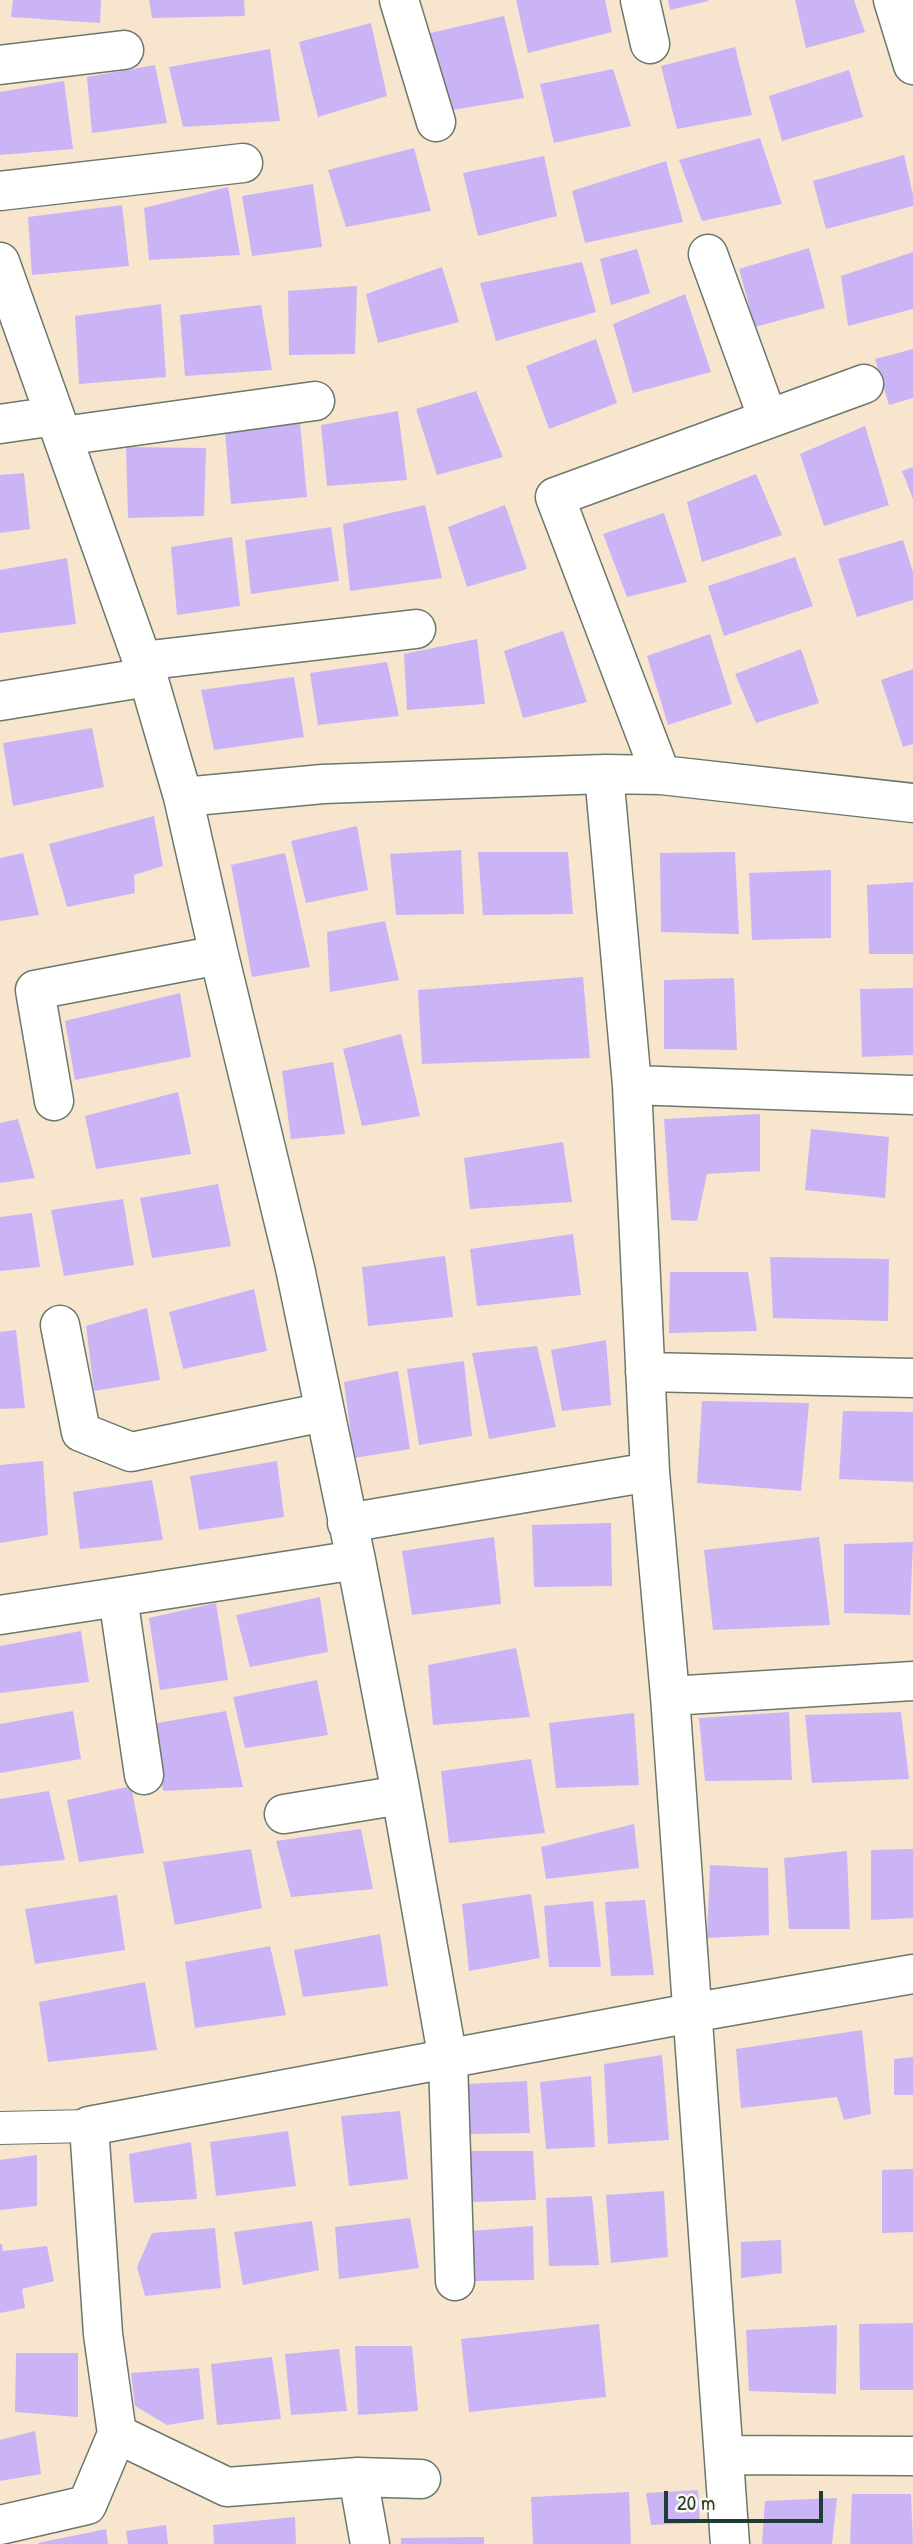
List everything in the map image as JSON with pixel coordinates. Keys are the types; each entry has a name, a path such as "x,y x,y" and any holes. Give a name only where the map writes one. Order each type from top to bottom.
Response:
{"street":[{"path":"399,0 436,122"},
{"path":"640,0 650,44"},
{"path":"893,0 913,65"},
{"path":"0,65 124,50"},
{"path":"0,191 243,163"},
{"path":"708,254 768,419"},
{"path":"0,262 145,669 183,797 295,1268 356,1560 448,2060 455,2281"},
{"path":"661,775 555,497 864,384"},
{"path":"0,424 59,426 315,401"},
{"path":"0,701 145,669 416,629"},
{"path":"604,774 632,1085 650,1472 670,1696 730,2544"},
{"path":"183,797 323,784 604,774 661,775 913,803"},
{"path":"54,1101 35,990 219,955"},
{"path":"632,1085 913,1095"},
{"path":"60,1325 81,1432 131,1452 324,1412"},
{"path":"645,1372 913,1378"},
{"path":"347,1523 650,1472"},
{"path":"0,1615 356,1560"},
{"path":"118,1597 144,1775"},
{"path":"670,1696 913,1681"},
{"path":"284,1814 401,1795"},
{"path":"0,2525 87,2505 117,2434 103,2334 89,2126 913,1974"},
{"path":"117,2434 226,2487 358,2477 421,2479"},
{"path":"725,2455 913,2456"},
{"path":"358,2477 370,2544"}],"lane":[{"path":"0,2128 89,2126"}],"building":[{"path":"13,0 101,0 100,23 11,17"},
{"path":"149,0 244,0 245,16 152,18"},
{"path":"516,0 605,0 612,32 528,53"},
{"path":"668,0 708,0 708,1 670,10"},
{"path":"795,0 854,0 865,32 806,48"},
{"path":"504,16 524,98 446,111 426,34"},
{"path":"371,23 387,96 318,117 299,42"},
{"path":"735,47 752,115 677,129 661,66"},
{"path":"270,49 280,121 183,127 169,67"},
{"path":"155,65 167,123 92,133 87,77"},
{"path":"613,69 631,126 554,143 540,84"},
{"path":"849,70 863,117 782,141 769,96"},
{"path":"64,81 73,149 0,155 0,92"},
{"path":"760,138 782,204 702,221 679,160"},
{"path":"414,148 431,211 346,227 328,170"},
{"path":"904,155 913,206 826,229 813,181"},
{"path":"544,156 557,216 478,236 463,173"},
{"path":"666,161 683,222 585,243 572,191"},
{"path":"313,184 322,247 252,256 242,196"},
{"path":"228,187 240,255 149,260 144,208"},
{"path":"122,205 129,266 32,275 28,217"},
{"path":"809,248 825,308 755,327 739,269"},
{"path":"637,249 650,293 611,305 600,259"},
{"path":"913,252 913,309 848,326 841,276"},
{"path":"582,262 596,312 496,341 480,283"},
{"path":"442,267 459,322 378,343 366,294"},
{"path":"357,286 355,354 289,355 288,291"},
{"path":"685,294 711,372 633,393 613,324"},
{"path":"161,304 166,377 79,384 75,316"},
{"path":"261,305 272,370 185,376 180,315"},
{"path":"596,339 617,403 549,429 526,366"},
{"path":"913,349 913,398 889,405 875,359"},
{"path":"476,391 503,457 437,475 416,409"},
{"path":"398,411 407,480 327,486 321,425"},
{"path":"300,423 307,497 231,504 225,431"},
{"path":"865,426 889,505 824,526 800,454"},
{"path":"126,447 206,448 204,516 128,518"},
{"path":"913,467 913,499 902,471"},
{"path":"24,473 30,529 0,533 0,475"},
{"path":"756,474 782,535 702,562 687,502"},
{"path":"425,505 442,578 350,591 343,524"},
{"path":"505,505 527,569 467,587 448,527"},
{"path":"664,513 687,582 627,597 603,534"},
{"path":"331,527 339,581 251,594 245,540"},
{"path":"232,537 240,606 177,615 171,547"},
{"path":"903,540 913,572 913,600 857,617 838,559"},
{"path":"795,557 813,606 724,636 708,586"},
{"path":"67,558 76,624 0,633 0,570"},
{"path":"563,631 587,702 523,718 504,651"},
{"path":"710,634 732,704 668,725 647,656"},
{"path":"477,639 485,704 407,710 404,654"},
{"path":"801,649 819,703 756,723 735,674"},
{"path":"387,662 399,716 318,725 310,673"},
{"path":"913,669 913,744 903,747 881,680"},
{"path":"294,677 304,737 214,750 201,690"},
{"path":"92,728 104,787 13,806 3,743"},
{"path":"154,816 163,866 134,875 135,893 67,907 49,844"},
{"path":"357,826 368,890 306,903 291,841"},
{"path":"461,850 464,914 396,915 390,854"},
{"path":"478,852 568,852 573,914 483,915"},
{"path":"735,852 739,934 661,932 660,853"},
{"path":"23,853 39,915 0,921 0,858"},
{"path":"285,853 310,967 252,977 231,865"},
{"path":"831,870 831,938 752,940 749,873"},
{"path":"913,882 913,954 869,954 867,885"},
{"path":"385,921 399,980 330,992 327,932"},
{"path":"583,977 590,1058 422,1064 418,990"},
{"path":"734,978 737,1050 664,1049 664,980"},
{"path":"913,988 913,1055 862,1057 860,989"},
{"path":"180,993 191,1057 75,1080 65,1021"},
{"path":"401,1034 420,1116 362,1126 343,1049"},
{"path":"333,1062 345,1134 291,1139 282,1071"},
{"path":"178,1092 191,1154 96,1169 85,1116"},
{"path":"760,1114 760,1171 707,1174 697,1221 671,1220 664,1119"},
{"path":"18,1119 35,1178 0,1183 0,1123"},
{"path":"811,1129 889,1137 885,1198 805,1190"},
{"path":"563,1142 572,1202 470,1209 464,1158"},
{"path":"218,1184 231,1246 152,1258 140,1198"},
{"path":"123,1199 134,1265 64,1276 51,1210"},
{"path":"32,1213 40,1267 0,1271 0,1217"},
{"path":"573,1234 581,1295 477,1306 470,1249"},
{"path":"445,1256 453,1317 368,1326 362,1267"},
{"path":"770,1257 889,1259 888,1321 773,1318"},
{"path":"670,1272 748,1272 757,1331 669,1333"},
{"path":"254,1289 267,1351 183,1369 169,1312"},
{"path":"147,1308 160,1380 94,1391 86,1326"},
{"path":"16,1330 25,1408 0,1409 0,1332"},
{"path":"606,1340 611,1405 562,1411 551,1350"},
{"path":"537,1346 556,1427 489,1439 472,1353"},
{"path":"464,1361 472,1436 419,1445 407,1369"},
{"path":"398,1371 410,1449 354,1458 344,1382"},
{"path":"702,1401 809,1403 801,1491 697,1483"},
{"path":"843,1411 913,1412 913,1482 839,1479"},
{"path":"43,1461 48,1535 0,1543 0,1465"},
{"path":"277,1461 284,1517 199,1530 190,1476"},
{"path":"152,1480 163,1540 80,1549 73,1492"},
{"path":"611,1523 612,1586 534,1587 532,1525"},
{"path":"494,1537 501,1604 412,1615 402,1551"},
{"path":"819,1537 830,1625 713,1630 704,1550"},
{"path":"913,1542 910,1615 844,1613 844,1544"},
{"path":"320,1597 328,1652 250,1667 236,1615"},
{"path":"216,1603 228,1680 160,1690 149,1618"},
{"path":"81,1631 89,1682 0,1693 0,1646"},
{"path":"516,1648 530,1717 433,1725 428,1665"},
{"path":"317,1680 328,1735 245,1748 233,1697"},
{"path":"73,1711 81,1759 0,1773 0,1724"},
{"path":"226,1711 243,1787 163,1791 152,1724"},
{"path":"789,1712 792,1780 705,1781 699,1718"},
{"path":"901,1712 909,1779 812,1783 805,1715"},
{"path":"634,1713 639,1785 556,1788 549,1723"},
{"path":"531,1759 545,1833 449,1843 441,1771"},
{"path":"131,1786 144,1853 79,1862 67,1800"},
{"path":"49,1791 65,1860 0,1866 0,1799"},
{"path":"634,1824 639,1868 546,1879 541,1847"},
{"path":"361,1829 373,1889 291,1897 276,1841"},
{"path":"251,1849 262,1908 175,1925 163,1862"},
{"path":"913,1849 913,1918 871,1920 871,1850"},
{"path":"847,1851 850,1929 789,1929 784,1858"},
{"path":"710,1865 768,1868 769,1935 707,1938"},
{"path":"531,1894 540,1958 469,1971 462,1904"},
{"path":"117,1895 125,1950 35,1964 25,1909"},
{"path":"645,1900 654,1975 611,1976 605,1902"},
{"path":"593,1901 601,1967 549,1967 544,1906"},
{"path":"380,1934 388,1986 303,1997 294,1950"},
{"path":"270,1946 286,2015 195,2028 185,1962"},
{"path":"145,1982 157,2050 48,2062 39,2002"},
{"path":"862,2030 871,2114 844,2120 837,2097 741,2108 736,2049"},
{"path":"662,2055 669,2140 608,2144 604,2064"},
{"path":"913,2057 913,2095 894,2095 894,2059"},
{"path":"591,2076 595,2147 546,2149 540,2082"},
{"path":"527,2081 530,2133 470,2134 467,2084"},
{"path":"400,2111 408,2179 349,2186 341,2116"},
{"path":"288,2131 296,2186 216,2196 210,2142"},
{"path":"191,2142 197,2199 134,2203 129,2154"},
{"path":"467,2151 533,2151 536,2200 470,2202"},
{"path":"37,2155 37,2206 0,2210 0,2160"},
{"path":"913,2169 913,2232 882,2233 882,2170"},
{"path":"664,2191 668,2257 611,2263 606,2195"},
{"path":"592,2196 599,2265 549,2266 546,2198"},
{"path":"410,2218 419,2268 339,2279 335,2227"},
{"path":"312,2221 319,2270 243,2285 234,2232"},
{"path":"533,2226 534,2280 473,2281 470,2231"},
{"path":"215,2228 221,2288 145,2296 137,2267 152,2233"},
{"path":"781,2240 782,2273 741,2278 741,2242"},
{"path":"0,2244 3,2251 47,2246 54,2281 22,2289 25,2308 0,2313"},
{"path":"913,2323 913,2390 860,2390 859,2324"},
{"path":"599,2324 606,2397 469,2412 461,2339"},
{"path":"837,2325 836,2394 749,2391 746,2330"},
{"path":"355,2346 412,2346 418,2411 358,2415"},
{"path":"339,2349 347,2411 291,2415 285,2354"},
{"path":"16,2353 78,2353 78,2417 15,2412"},
{"path":"272,2357 281,2419 217,2425 211,2364"},
{"path":"199,2368 204,2419 167,2425 135,2406 131,2373"},
{"path":"35,2431 41,2474 0,2481 0,2440"},
{"path":"698,2490 700,2523 651,2525 646,2493"},
{"path":"629,2492 631,2544 533,2544 531,2497"},
{"path":"852,2494 911,2494 913,2544 850,2544"},
{"path":"837,2498 832,2544 762,2544 765,2501"},
{"path":"295,2517 296,2544 214,2544 213,2525"},
{"path":"166,2525 168,2544 128,2544 126,2531"},
{"path":"106,2529 108,2544 38,2543"},
{"path":"484,2537 484,2544 401,2544 401,2538"}]}
